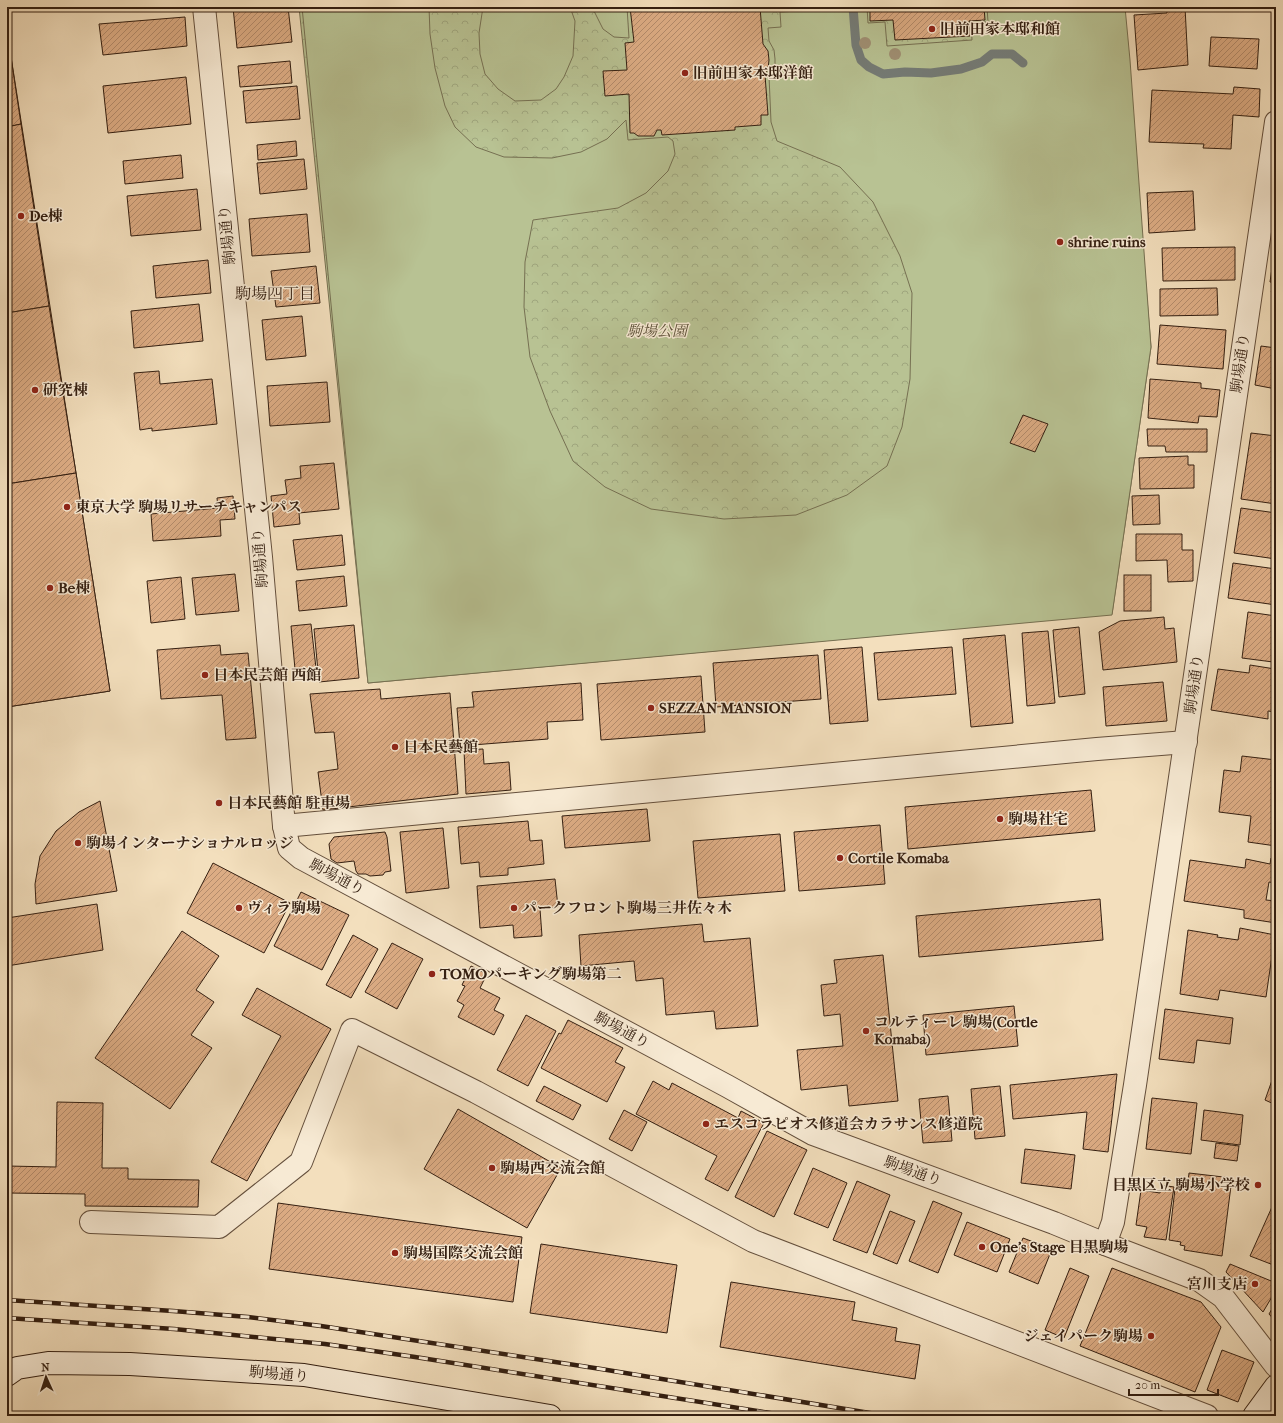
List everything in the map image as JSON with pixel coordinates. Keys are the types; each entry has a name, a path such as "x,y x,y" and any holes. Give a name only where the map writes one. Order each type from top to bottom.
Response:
{"street":[{"name":"駒場通り","path":"204,7 261,558 284,826 289,848 301,858 727,1086 813,1134 1054,1223 1199,1280 1222,1297 1276,1366"},
{"name":"駒場通り","path":"1105,1244 1113,1222 1136,1077 1276,122"},
{"path":"284,826 1097,749 1186,742"},
{"path":"91,1222 219,1226 301,1162 352,1030 476,1092 753,1241 1208,1416"},
{"name":"駒場通り","path":"7,1375 16,1368 48,1363 130,1364 304,1375 550,1416"},
{"path":"1254,1416 1276,1386"}],"green space":[{"name":"駒場公園","path":"299,7 1123,7 1151,347 1112,614 368,683"},
{"name":"駒場公園","path":"302,7 429,7 430,34 435,68 445,106 455,127 476,147 504,157 552,158 581,152 607,139 626,120 628,140 668,137 673,141 675,154 668,171 646,193 618,208 533,220 525,262 524,307 530,357 550,411 573,461 605,487 651,509 724,519 796,515 847,495 887,466 902,427 910,379 912,293 900,256 873,202 840,167 777,141 771,122 769,76 775,69 775,59 774,50 769,41 768,28 781,27 780,12 817,10 817,7 867,7 868,23 885,22 887,46 972,40 971,23 988,22 987,7 1125,7 1151,347 1112,615 368,683"},
{"path":"483,7 570,7 575,21 573,56 564,77 556,89 541,100 515,101 498,89 485,74 480,54 479,33"},
{"path":"592,7 627,7 629,38 614,37 603,29"}],"building":[{"path":"233,7 288,7 292,42 237,48"},
{"name":"旧前田家本邸洋館","path":"630,7 760,7 763,44 768,51 769,60 768,69 765,75 768,115 761,115 761,125 735,127 735,130 662,135 661,130 657,130 654,136 638,136 634,133 630,133 629,94 605,96 603,71 627,70 625,43 634,42"},
{"path":"789,7 814,7 814,8 789,9"},
{"name":"旧前田家本邸和館","path":"870,7 984,7 985,20 969,21 970,36 895,40 893,20 870,21"},
{"path":"1166,7 1185,7 1188,65 1138,70 1134,15 1167,13"},
{"path":"185,17 187,46 103,55 99,24"},
{"name":"研究棟","path":"7,31 110,691 7,707"},
{"path":"7,31 21,124 7,127"},
{"path":"1211,37 1259,39 1257,69 1209,66"},
{"path":"290,61 292,83 240,87 238,66"},
{"path":"186,77 191,124 108,133 103,86"},
{"path":"297,86 300,119 246,123 243,91"},
{"path":"1234,87 1260,89 1259,117 1233,115 1231,149 1203,148 1204,144 1149,142 1152,90 1233,94"},
{"name":"De棟","path":"21,124 49,306 7,313 7,127"},
{"path":"296,141 297,156 258,160 257,145"},
{"path":"181,155 183,178 125,184 123,161"},
{"path":"304,159 307,189 260,194 257,163"},
{"path":"197,189 201,230 131,236 127,196"},
{"path":"1193,191 1195,230 1149,233 1147,193"},
{"path":"307,214 310,252 252,256 249,219"},
{"path":"1235,247 1235,280 1163,281 1162,248"},
{"path":"1276,247 1276,283 1270,282"},
{"path":"208,260 211,293 156,298 153,266"},
{"path":"316,266 320,303 276,307 271,271"},
{"path":"1276,287 1276,298 1271,291"},
{"path":"1217,288 1218,315 1160,316 1160,289"},
{"path":"199,304 203,341 134,348 131,311"},
{"path":"49,306 76,473 7,484 7,313"},
{"path":"302,316 306,356 266,360 262,320"},
{"path":"1160,325 1226,330 1223,369 1157,364"},
{"path":"1261,346 1276,348 1276,389 1255,385"},
{"path":"159,371 160,384 212,379 217,424 152,431 152,428 140,430 134,373"},
{"path":"1150,379 1201,383 1201,388 1220,390 1217,417 1199,416 1198,423 1148,418"},
{"path":"327,382 330,422 270,426 267,386"},
{"path":"1023,415 1048,424 1035,452 1010,443"},
{"path":"1147,429 1207,429 1207,452 1166,452 1165,446 1148,446"},
{"path":"1251,433 1276,436 1276,504 1241,499"},
{"path":"1188,456 1188,465 1194,465 1194,488 1140,489 1139,458"},
{"path":"334,463 339,509 299,513 300,524 274,527 271,496 287,494 285,480 301,478 300,466"},
{"name":"Be棟","path":"76,473 110,691 7,707 7,484"},
{"path":"1159,495 1160,524 1133,525 1132,496"},
{"path":"233,496 235,519 220,520 221,536 153,541 151,514 218,508 217,498"},
{"path":"1241,508 1276,513 1276,559 1234,553"},
{"path":"1136,534 1182,534 1182,550 1193,550 1193,581 1168,582 1167,560 1136,561"},
{"path":"342,535 345,565 297,570 293,540"},
{"path":"1233,563 1276,569 1276,605 1228,598"},
{"path":"235,574 239,611 196,615 192,578"},
{"path":"1124,575 1151,575 1151,611 1124,611"},
{"path":"344,576 347,606 299,611 296,581"},
{"path":"181,577 185,619 151,623 147,581"},
{"path":"1248,612 1276,616 1276,656 1274,656 1273,662 1242,658"},
{"path":"1164,617 1165,629 1174,628 1177,662 1103,670 1099,632 1120,621"},
{"path":"311,624 317,677 296,680 291,626"},
{"path":"354,625 359,678 319,682 314,629"},
{"path":"1079,627 1085,694 1059,697 1053,630"},
{"path":"1048,631 1055,703 1027,706 1022,633"},
{"path":"1005,635 1013,723 971,727 963,639"},
{"name":"日本民芸館 西館","path":"220,645 221,655 248,653 256,738 226,740 222,695 161,699 157,650"},
{"path":"862,647 868,721 830,724 824,650"},
{"path":"952,647 956,694 878,700 874,653"},
{"path":"818,655 821,699 716,707 713,663"},
{"path":"1250,665 1275,669 1276,665 1276,712 1268,711 1268,719 1211,710 1218,669 1249,673"},
{"name":"SEZZAN MANSION","path":"701,676 705,732 601,740 597,684"},
{"path":"1163,682 1167,721 1106,726 1103,687"},
{"path":"581,683 583,720 547,722 548,739 460,746 457,708 474,707 472,692"},
{"name":"日本民藝館","path":"380,689 381,699 450,693 458,794 323,810 318,772 338,769 334,732 315,733 310,694"},
{"path":"483,749 484,764 509,762 511,790 466,794 464,750"},
{"path":"1242,756 1276,760 1276,846 1248,842 1251,816 1219,812 1224,770 1240,772"},
{"name":"駒場社宅","path":"1091,790 1095,831 908,849 905,807"},
{"name":"駒場インターナショナルロッジ","path":"100,801 117,891 36,904 35,884 40,856 56,831 79,812"},
{"path":"647,809 650,841 565,848 562,816"},
{"path":"528,821 530,841 542,840 544,864 508,868 508,875 480,877 479,862 461,864 458,827"},
{"name":"Cortile Komaba","path":"880,825 885,884 799,891 794,832"},
{"path":"443,828 449,888 406,893 400,832"},
{"path":"385,832 387,837 391,871 385,872 383,875 370,876 366,874 358,874 354,861 337,863 331,859 329,844 334,837"},
{"path":"780,834 785,891 698,898 693,841"},
{"path":"1271,858 1276,858 1276,883 1269,882 1266,900 1276,901 1276,923 1244,918 1244,910 1184,901 1190,860 1245,868 1246,859 1270,864"},
{"name":"ヴィラ駒場","path":"213,863 290,903 264,953 187,913"},
{"name":"パークフロント駒場三井佐々木","path":"555,879 558,907 540,909 542,936 514,938 513,925 480,928 477,886"},
{"path":"301,892 349,915 322,970 274,946"},
{"path":"1100,899 1103,940 919,957 916,916"},
{"path":"97,904 103,950 7,966 7,918"},
{"path":"702,924 704,942 750,938 758,1026 716,1029 714,1011 666,1015 663,978 636,981 634,961 581,966 579,935"},
{"path":"1240,928 1275,935 1266,997 1220,990 1218,1000 1180,994 1188,930 1238,940"},
{"path":"182,931 219,956 196,990 214,1002 191,1035 212,1048 170,1109 95,1058"},
{"path":"353,935 378,949 351,998 326,985"},
{"path":"392,943 423,959 397,1009 365,992"},
{"name":"コルティーレ駒場(Cortle Komaba)","path":"883,955 898,1101 849,1106 847,1085 801,1090 797,1050 843,1046 840,1014 824,1016 821,985 837,983 834,960"},
{"path":"471,966 487,974 480,988 500,998 494,1010 504,1015 494,1035 458,1017 464,1005 457,1001 465,986 462,985"},
{"path":"257,988 331,1029 247,1181 211,1162 281,1036 242,1015"},
{"path":"1014,1006 1018,1046 926,1055 923,1015"},
{"path":"1165,1009 1233,1018 1230,1044 1197,1040 1194,1063 1159,1059"},
{"path":"526,1015 556,1031 528,1086 497,1070"},
{"path":"568,1020 623,1048 615,1062 625,1067 607,1102 541,1068 559,1033 561,1034"},
{"path":"1276,1069 1276,1105 1265,1100"},
{"path":"1117,1074 1108,1152 1083,1149 1087,1112 1013,1119 1010,1085"},
{"path":"653,1081 669,1090 672,1083 738,1118 741,1111 764,1123 728,1191 705,1179 717,1156 636,1114"},
{"path":"544,1086 581,1105 573,1120 536,1101"},
{"path":"1000,1086 1005,1136 975,1139 971,1089"},
{"path":"948,1096 952,1141 923,1143 919,1099"},
{"path":"1152,1098 1197,1103 1191,1154 1146,1149"},
{"path":"57,1102 103,1103 102,1168 128,1168 128,1179 199,1180 198,1207 85,1206 85,1194 7,1193 7,1166 56,1167"},
{"name":"駒場西交流会館","path":"458,1109 561,1168 527,1228 424,1169"},
{"path":"624,1110 647,1122 632,1151 609,1139"},
{"path":"1204,1110 1243,1115 1240,1145 1201,1140"},
{"path":"767,1131 807,1150 774,1217 735,1197"},
{"path":"1216,1143 1239,1146 1237,1161 1214,1158"},
{"path":"1025,1149 1075,1155 1071,1189 1021,1183"},
{"path":"813,1168 847,1183 828,1228 794,1214"},
{"path":"1189,1173 1232,1178 1222,1256 1184,1250 1185,1246 1180,1245 1181,1242 1169,1240 1175,1189 1187,1191"},
{"path":"857,1181 890,1195 867,1253 833,1240"},
{"path":"1161,1185 1174,1187 1166,1240 1144,1237 1147,1227 1136,1225 1141,1190 1160,1193"},
{"path":"1276,1198 1276,1266 1250,1256"},
{"path":"933,1201 962,1213 938,1273 909,1261"},
{"name":"駒場国際交流会館","path":"278,1203 522,1237 513,1302 269,1269"},
{"path":"890,1211 915,1221 897,1264 873,1254"},
{"name":"One's Stage 目黒駒場","path":"967,1222 1010,1239 997,1272 954,1255"},
{"path":"1023,1238 1052,1249 1038,1284 1009,1272"},
{"path":"541,1244 677,1265 667,1333 530,1313"},
{"path":"1230,1264 1276,1283 1276,1290 1263,1312 1226,1272"},
{"path":"1070,1268 1089,1276 1064,1338 1045,1330"},
{"name":"ジェイパーク駒場","path":"1112,1268 1201,1302 1221,1327 1195,1392 1080,1346"},
{"path":"731,1282 855,1302 852,1320 897,1328 895,1341 920,1345 915,1379 720,1347"},
{"path":"1276,1302 1276,1322 1269,1314"},
{"path":"1222,1350 1254,1362 1238,1402 1207,1390"}],"waterway":[{"path":"853,7 856,45 861,60 869,67 883,74 905,72 931,73 961,69 982,62 992,54 1012,54 1023,63"}],"railway":[{"path":"7,1300 248,1317 321,1326 601,1369 888,1416"},
{"path":"7,1318 174,1329 325,1344 789,1416"}],"place":[{"name":"旧前田家本邸和館","path":"932,29"},
{"name":"旧前田家本邸洋館","path":"685,73"},
{"name":"De棟","path":"21,216"},
{"name":"shrine ruins","path":"1060,242"},
{"name":"研究棟","path":"35,390"},
{"name":"東京大学 駒場リサーチキャンパス","path":"67,507"},
{"name":"Be棟","path":"50,588"},
{"name":"日本民芸館 西館","path":"205,675"},
{"name":"SEZZAN MANSION","path":"651,708"},
{"name":"日本民藝館","path":"395,747"},
{"name":"日本民藝館 駐車場","path":"219,803"},
{"name":"駒場社宅","path":"1000,819"},
{"name":"駒場インターナショナルロッジ","path":"78,843"},
{"name":"Cortile Komaba","path":"840,858"},
{"name":"ヴィラ駒場","path":"239,908"},
{"name":"パークフロント駒場三井佐々木","path":"514,908"},
{"name":"TOMOパーキング駒場第二","path":"432,974"},
{"name":"コルティーレ駒場(Cortle Komaba)","path":"866,1031"},
{"name":"エスコラピオス修道会カラサンス修道院","path":"706,1124"},
{"name":"駒場西交流会館","path":"492,1168"},
{"name":"目黒区立 駒場小学校","path":"1258,1185"},
{"name":"One's Stage 目黒駒場","path":"982,1247"},
{"name":"駒場国際交流会館","path":"395,1253"},
{"name":"宮川支店","path":"1255,1284"},
{"name":"ジェイパーク駒場","path":"1151,1336"}],"district":[{"name":"駒場四丁目","path":"275,293"}]}
